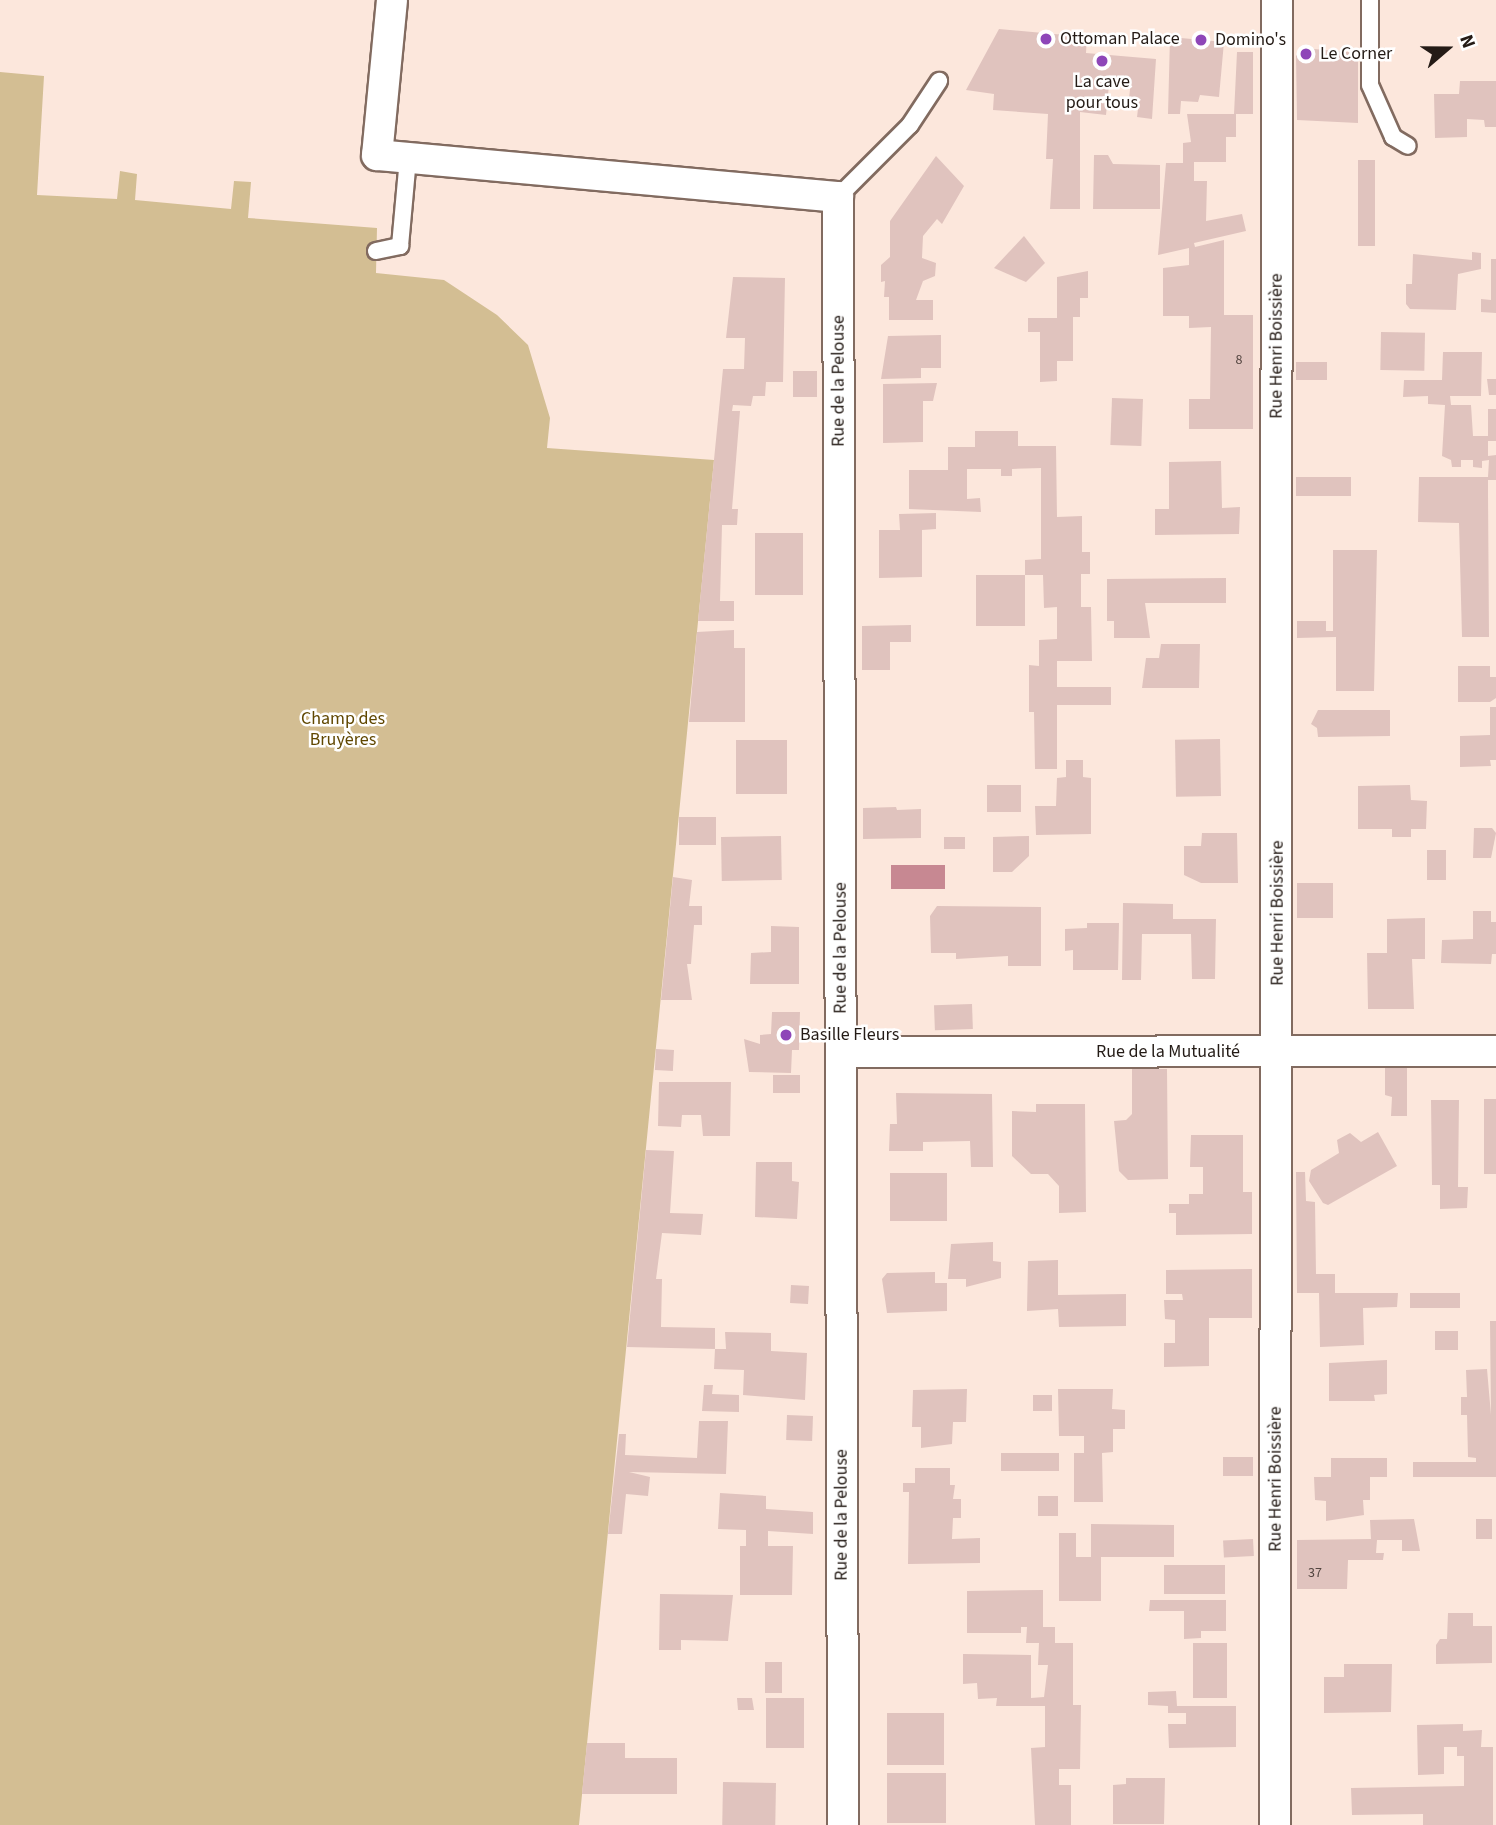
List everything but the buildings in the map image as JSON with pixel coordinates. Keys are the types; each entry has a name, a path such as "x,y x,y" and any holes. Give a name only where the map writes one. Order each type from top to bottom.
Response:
{"street":[{"path":"392,0 377,155 838,197"},
{"name":"Rue Henri Boissière","path":"1275,1825 1278,1051 1277,0"},
{"name":"Rue de la Pelouse","path":"838,197 843,1825"},
{"name":"Rue de la Mutualité","path":"841,1052 1496,1051"}],"lane":[{"path":"1370,0 1370,85 1392,136 1408,146"},
{"path":"838,197 910,125 939,81"},
{"path":"376,251 400,246 408,158"}],"green space":[{"name":"Champ des Bruyères","path":"0,72 44,76 37,195 117,199 120,171 137,174 135,200 231,209 234,181 251,182 248,218 377,228 376,273 444,280 497,315 528,345 550,418 547,448 714,460 579,1825 0,1825"}],"shaded area":[{"path":"891,865 945,865 945,889 891,889"}],"place":[{"name":"Ottoman Palace","path":"1046,39"},
{"name":"Domino's","path":"1201,40"},
{"name":"Le Corner","path":"1306,54"},
{"name":"La cave pour tous","path":"1102,61"},
{"name":"Basille Fleurs","path":"786,1035"}]}
